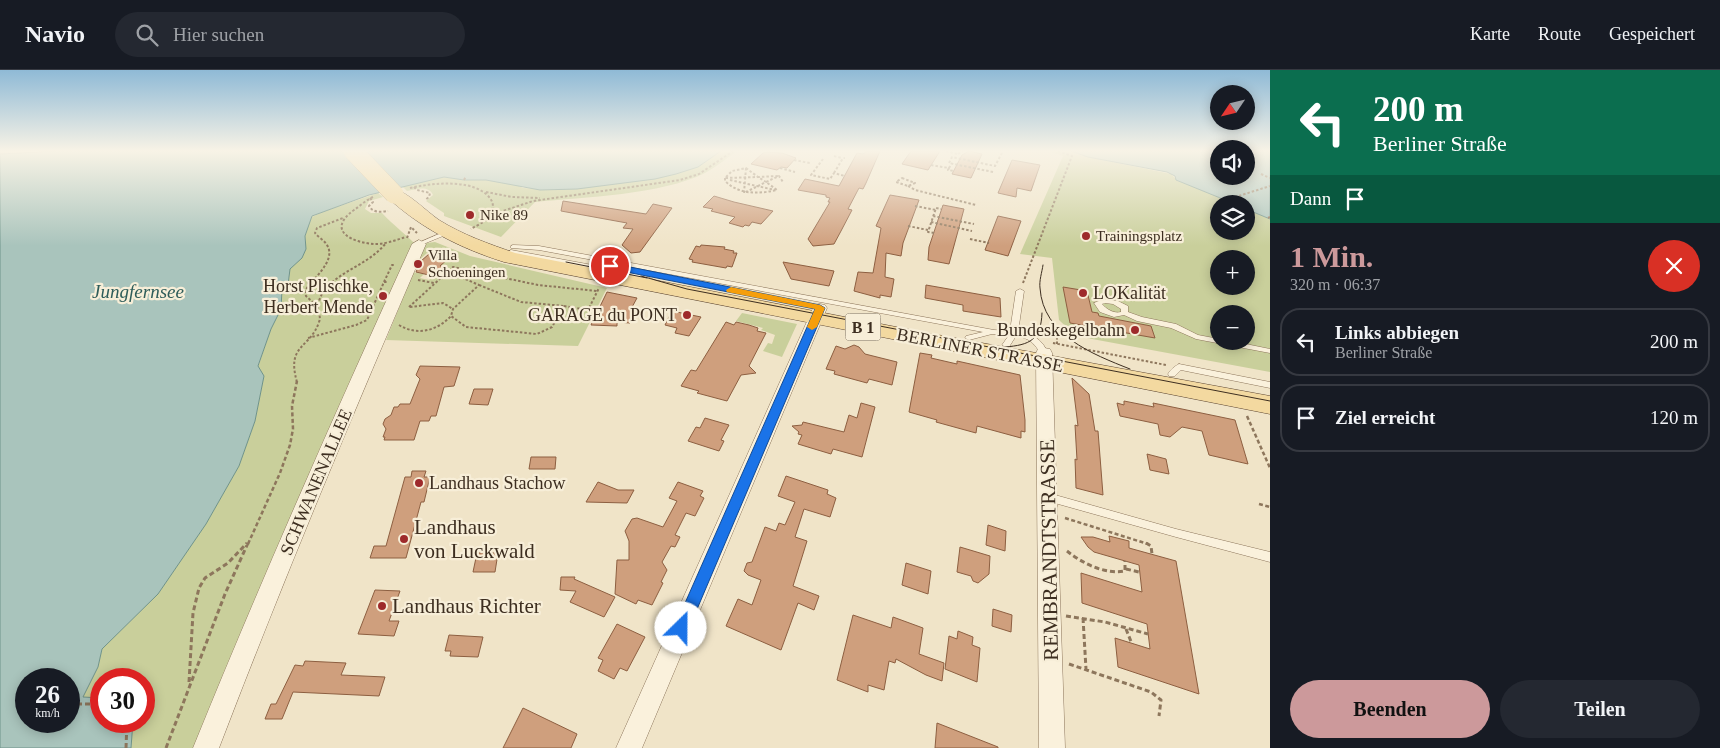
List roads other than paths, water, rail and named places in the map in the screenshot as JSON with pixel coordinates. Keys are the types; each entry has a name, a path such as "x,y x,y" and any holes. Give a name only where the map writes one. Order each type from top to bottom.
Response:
{"main road":[{"name":"BERLINER STRASSE","path":"387,183 425,221 511,258 682,292 807,306 1176,371 1270,392"},
{"name":"BERLINER STRASSE","path":"463,236 513,248 969,338 1022,344 1270,405"}],"street":[{"name":"SCHWANENALLEE","path":"206,748 250,637 409,281 419,244"},
{"path":"629,748 807,306"},
{"name":"REMBRANDTSTRASSE","path":"1022,344 1048,505 1052,748"}],"lane":[{"name":"SCHWANENALLEE","path":"419,244 463,236"},
{"path":"807,306 1022,344 1020,291"},
{"path":"1124,313 1140,319 1173,326 1196,337 1270,351"},
{"path":"1176,371 1270,385"},
{"path":"1048,505 1270,556"}],"water":[{"name":"Jungfernsee","path":"0,183 421,183 369,195 312,216 305,236 306,249 302,258 290,269 288,285 282,289 281,309 271,329 258,366 264,376 255,421 239,466 206,524 158,594 102,649 98,668 90,668 90,683 83,697 90,697 90,733 132,733 131,748 0,748"},
{"name":"Jungfernsee","path":"500,183 627,183 577,189 540,190"},
{"path":"1182,183 1255,185 1255,183 1270,183 1270,219 1255,213 1255,195 1213,195"}],"tram line":[{"path":"566,262 647,278"},
{"path":"1043,265 1040,279 1043,304 1050,318 1060,330 1072,340 1100,357 1130,369"},
{"path":"641,276 687,289 1270,401"},
{"path":"1005,347 1021,345 1032,339 1039,329 1042,313"}],"place":[{"name":"Nike 89","path":"470,215"},
{"name":"Trainingsplatz","path":"1086,236"},
{"name":"Villa Schoeningen","path":"418,264"},
{"name":"LOKalität","path":"1083,293"},
{"name":"Horst Plischke, Herbert Mende","path":"383,296"},
{"name":"GARAGE du PONT","path":"687,315"},
{"name":"Bundeskegelbahn","path":"1135,330"},
{"name":"Landhaus Stachow","path":"419,483"},
{"name":"Landhaus von Luckwald","path":"404,539"},
{"name":"Landhaus Richter","path":"382,606"}]}
